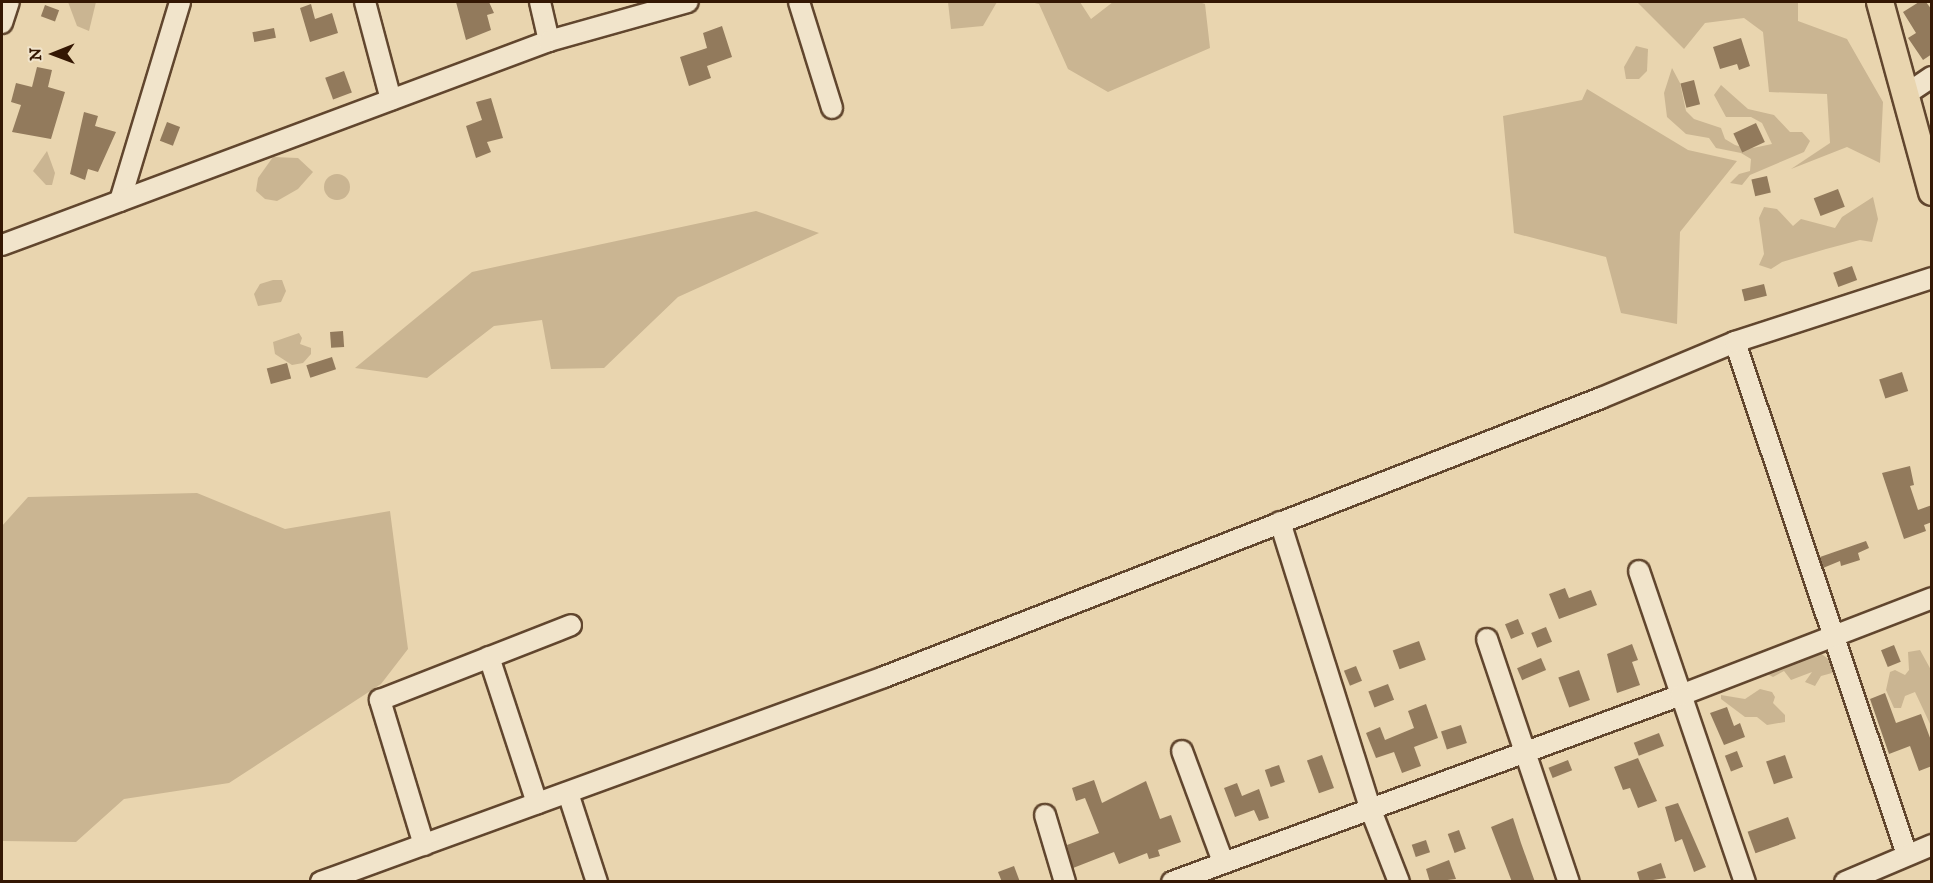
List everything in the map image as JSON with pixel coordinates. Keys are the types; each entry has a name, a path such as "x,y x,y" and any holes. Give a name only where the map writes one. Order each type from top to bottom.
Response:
{"main road":[{"path":"1880,2 1932,192"}],"street":[{"path":"2,23 9,2"},
{"path":"120,201 180,2"},
{"path":"365,2 391,100"},
{"path":"540,2 549,40"},
{"path":"2,245 549,40 688,2"},
{"path":"799,2 832,108"},
{"path":"1905,95 1932,77"},
{"path":"321,882 884,677 1735,342 1932,278"},
{"path":"1735,342 1907,855"},
{"path":"1280,522 1370,807 1398,882"},
{"path":"1639,571 1745,882"},
{"path":"1172,882 1214,870 1370,807 1681,695 1932,598"},
{"path":"424,845 380,700 571,626"},
{"path":"1487,639 1569,882"},
{"path":"489,657 537,803"},
{"path":"1182,751 1214,870"},
{"path":"568,793 597,882"},
{"path":"1044,815 1065,882"},
{"path":"1850,881 1932,845"}],"shaded area":[{"path":"68,2 96,2 89,31 77,26"},
{"path":"948,2 997,2 983,26 951,29"},
{"path":"1030,2 1080,2 1091,19 1113,2 1199,2 1205,4 1210,48 1108,92 1068,69 1039,4"},
{"path":"1637,2 1798,2 1798,21 1847,39 1883,102 1880,163 1847,147 1791,169 1830,143 1827,94 1769,92 1763,32 1744,18 1705,23 1684,49"},
{"path":"1636,46 1648,49 1647,71 1639,79 1626,79 1624,67"},
{"path":"1672,68 1680,83 1686,111 1694,119 1721,128 1725,139 1748,149 1772,144 1762,123 1751,117 1726,117 1714,95 1721,85 1748,109 1774,115 1790,132 1802,132 1810,141 1804,152 1750,175 1742,185 1730,183 1739,174 1750,171 1751,159 1741,153 1716,148 1709,138 1686,134 1667,117 1664,93"},
{"path":"1587,89 1688,150 1737,161 1680,232 1677,324 1621,313 1606,257 1514,233 1503,116 1582,100"},
{"path":"47,151 55,173 52,185 46,185 33,171"},
{"path":"273,157 298,158 313,172 298,189 277,201 265,199 256,191 258,178"},
{"path":"337,174 346,178 350,187 346,196 337,200 328,196 324,187 328,178"},
{"path":"1873,197 1878,219 1872,242 1860,240 1826,249 1782,262 1771,269 1759,265 1764,254 1759,218 1764,207 1777,209 1793,226 1801,219 1835,228 1842,217"},
{"path":"756,211 819,233 678,297 604,368 551,369 542,320 494,326 427,378 355,368 472,272"},
{"path":"282,280 286,291 281,302 258,306 254,294 260,284"},
{"path":"299,333 302,338 300,344 311,348 311,354 303,363 292,365 275,354 273,342"},
{"path":"197,493 285,529 390,511 408,649 381,684 229,783 124,799 76,842 2,841 2,526 28,497"},
{"path":"1920,650 1931,670 1931,726 1915,692 1905,696 1901,708 1894,708 1886,690 1890,672 1895,670 1905,675 1909,670 1908,652"},
{"path":"1819,652 1843,670 1821,676 1815,686 1805,682 1812,672 1791,680 1784,671 1773,677 1762,671"},
{"path":"1760,689 1772,692 1775,697 1773,703 1785,715 1785,722 1767,725 1757,717 1745,717 1721,699 1721,695 1745,699"}],"building":[{"path":"456,2 489,2 494,13 487,15 491,30 466,40"},
{"path":"1919,2 1926,2 1932,10 1932,54 1923,60 1908,38 1916,33 1903,12"},
{"path":"311,4 315,19 332,13 338,33 310,42 300,8"},
{"path":"45,5 59,10 55,21 41,16"},
{"path":"722,26 732,57 707,66 711,78 689,86 680,57 707,48 703,33"},
{"path":"274,28 276,38 254,42 252,32"},
{"path":"1741,38 1750,66 1739,70 1737,64 1720,69 1713,47"},
{"path":"37,67 52,70 48,87 65,92 51,139 12,132 21,105 11,102 16,83 32,87"},
{"path":"344,71 352,93 333,99 325,78"},
{"path":"1694,80 1700,104 1686,108 1680,83"},
{"path":"491,98 503,138 487,142 491,152 476,158 466,126 482,120 476,102"},
{"path":"84,112 98,116 95,126 116,132 98,172 88,169 85,180 70,174"},
{"path":"167,122 180,127 173,146 160,141"},
{"path":"1756,123 1765,142 1742,153 1733,134"},
{"path":"1767,176 1771,193 1755,196 1751,180"},
{"path":"1838,189 1845,207 1821,216 1814,198"},
{"path":"1852,266 1857,280 1838,287 1833,273"},
{"path":"1764,284 1767,296 1745,301 1742,290"},
{"path":"343,331 344,347 331,348 330,332"},
{"path":"332,357 336,369 310,378 306,365"},
{"path":"287,363 291,378 271,384 267,368"},
{"path":"1902,372 1908,391 1885,398 1879,379"},
{"path":"1910,466 1914,485 1910,486 1918,510 1932,505 1932,522 1924,525 1926,531 1904,539 1882,473"},
{"path":"1866,541 1869,548 1858,553 1860,560 1841,566 1840,561 1823,568 1820,557"},
{"path":"1565,588 1569,598 1591,590 1597,605 1559,619 1549,594"},
{"path":"1518,619 1524,634 1511,639 1505,624"},
{"path":"1546,627 1552,642 1537,648 1531,633"},
{"path":"1419,641 1426,660 1400,669 1393,651"},
{"path":"1632,644 1638,660 1632,662 1640,685 1617,693 1607,654"},
{"path":"1894,645 1901,662 1888,667 1881,650"},
{"path":"1541,658 1546,670 1522,680 1517,668"},
{"path":"1356,666 1362,681 1350,686 1344,671"},
{"path":"1579,670 1590,700 1569,708 1558,678"},
{"path":"1388,684 1394,700 1374,707 1368,692"},
{"path":"1885,693 1896,723 1921,714 1932,743 1932,766 1919,771 1910,746 1889,754 1870,699"},
{"path":"1426,704 1438,738 1414,747 1421,766 1402,773 1394,752 1376,758 1366,733 1380,727 1385,740 1414,728 1408,711"},
{"path":"1727,707 1734,726 1740,723 1745,737 1724,745 1710,713"},
{"path":"1461,725 1467,743 1447,750 1441,731"},
{"path":"1659,733 1664,746 1639,756 1634,743"},
{"path":"1737,751 1743,767 1731,772 1725,756"},
{"path":"1322,755 1334,788 1319,793 1307,760"},
{"path":"1785,755 1793,778 1774,784 1766,762"},
{"path":"1638,758 1657,801 1638,808 1630,788 1623,790 1614,767"},
{"path":"1568,760 1572,770 1553,778 1549,768"},
{"path":"1279,765 1285,782 1271,787 1265,770"},
{"path":"1094,780 1102,803 1146,781 1160,819 1171,815 1181,842 1158,850 1160,856 1149,859 1147,853 1119,864 1114,852 1073,868 1067,845 1099,833 1085,798 1076,801 1072,788"},
{"path":"1237,783 1242,796 1259,789 1269,818 1259,821 1254,810 1235,817 1224,788"},
{"path":"1678,803 1706,867 1694,872 1682,839 1675,842 1665,807"},
{"path":"1788,817 1796,839 1755,853 1748,832"},
{"path":"1513,818 1535,882 1512,882 1491,827"},
{"path":"1459,830 1466,849 1455,853 1448,834"},
{"path":"1426,840 1430,852 1416,857 1412,845"},
{"path":"1449,860 1456,879 1430,882 1426,869"},
{"path":"1661,863 1666,878 1640,882 1637,872"},
{"path":"1014,866 1020,882 1002,882 998,872"}]}
